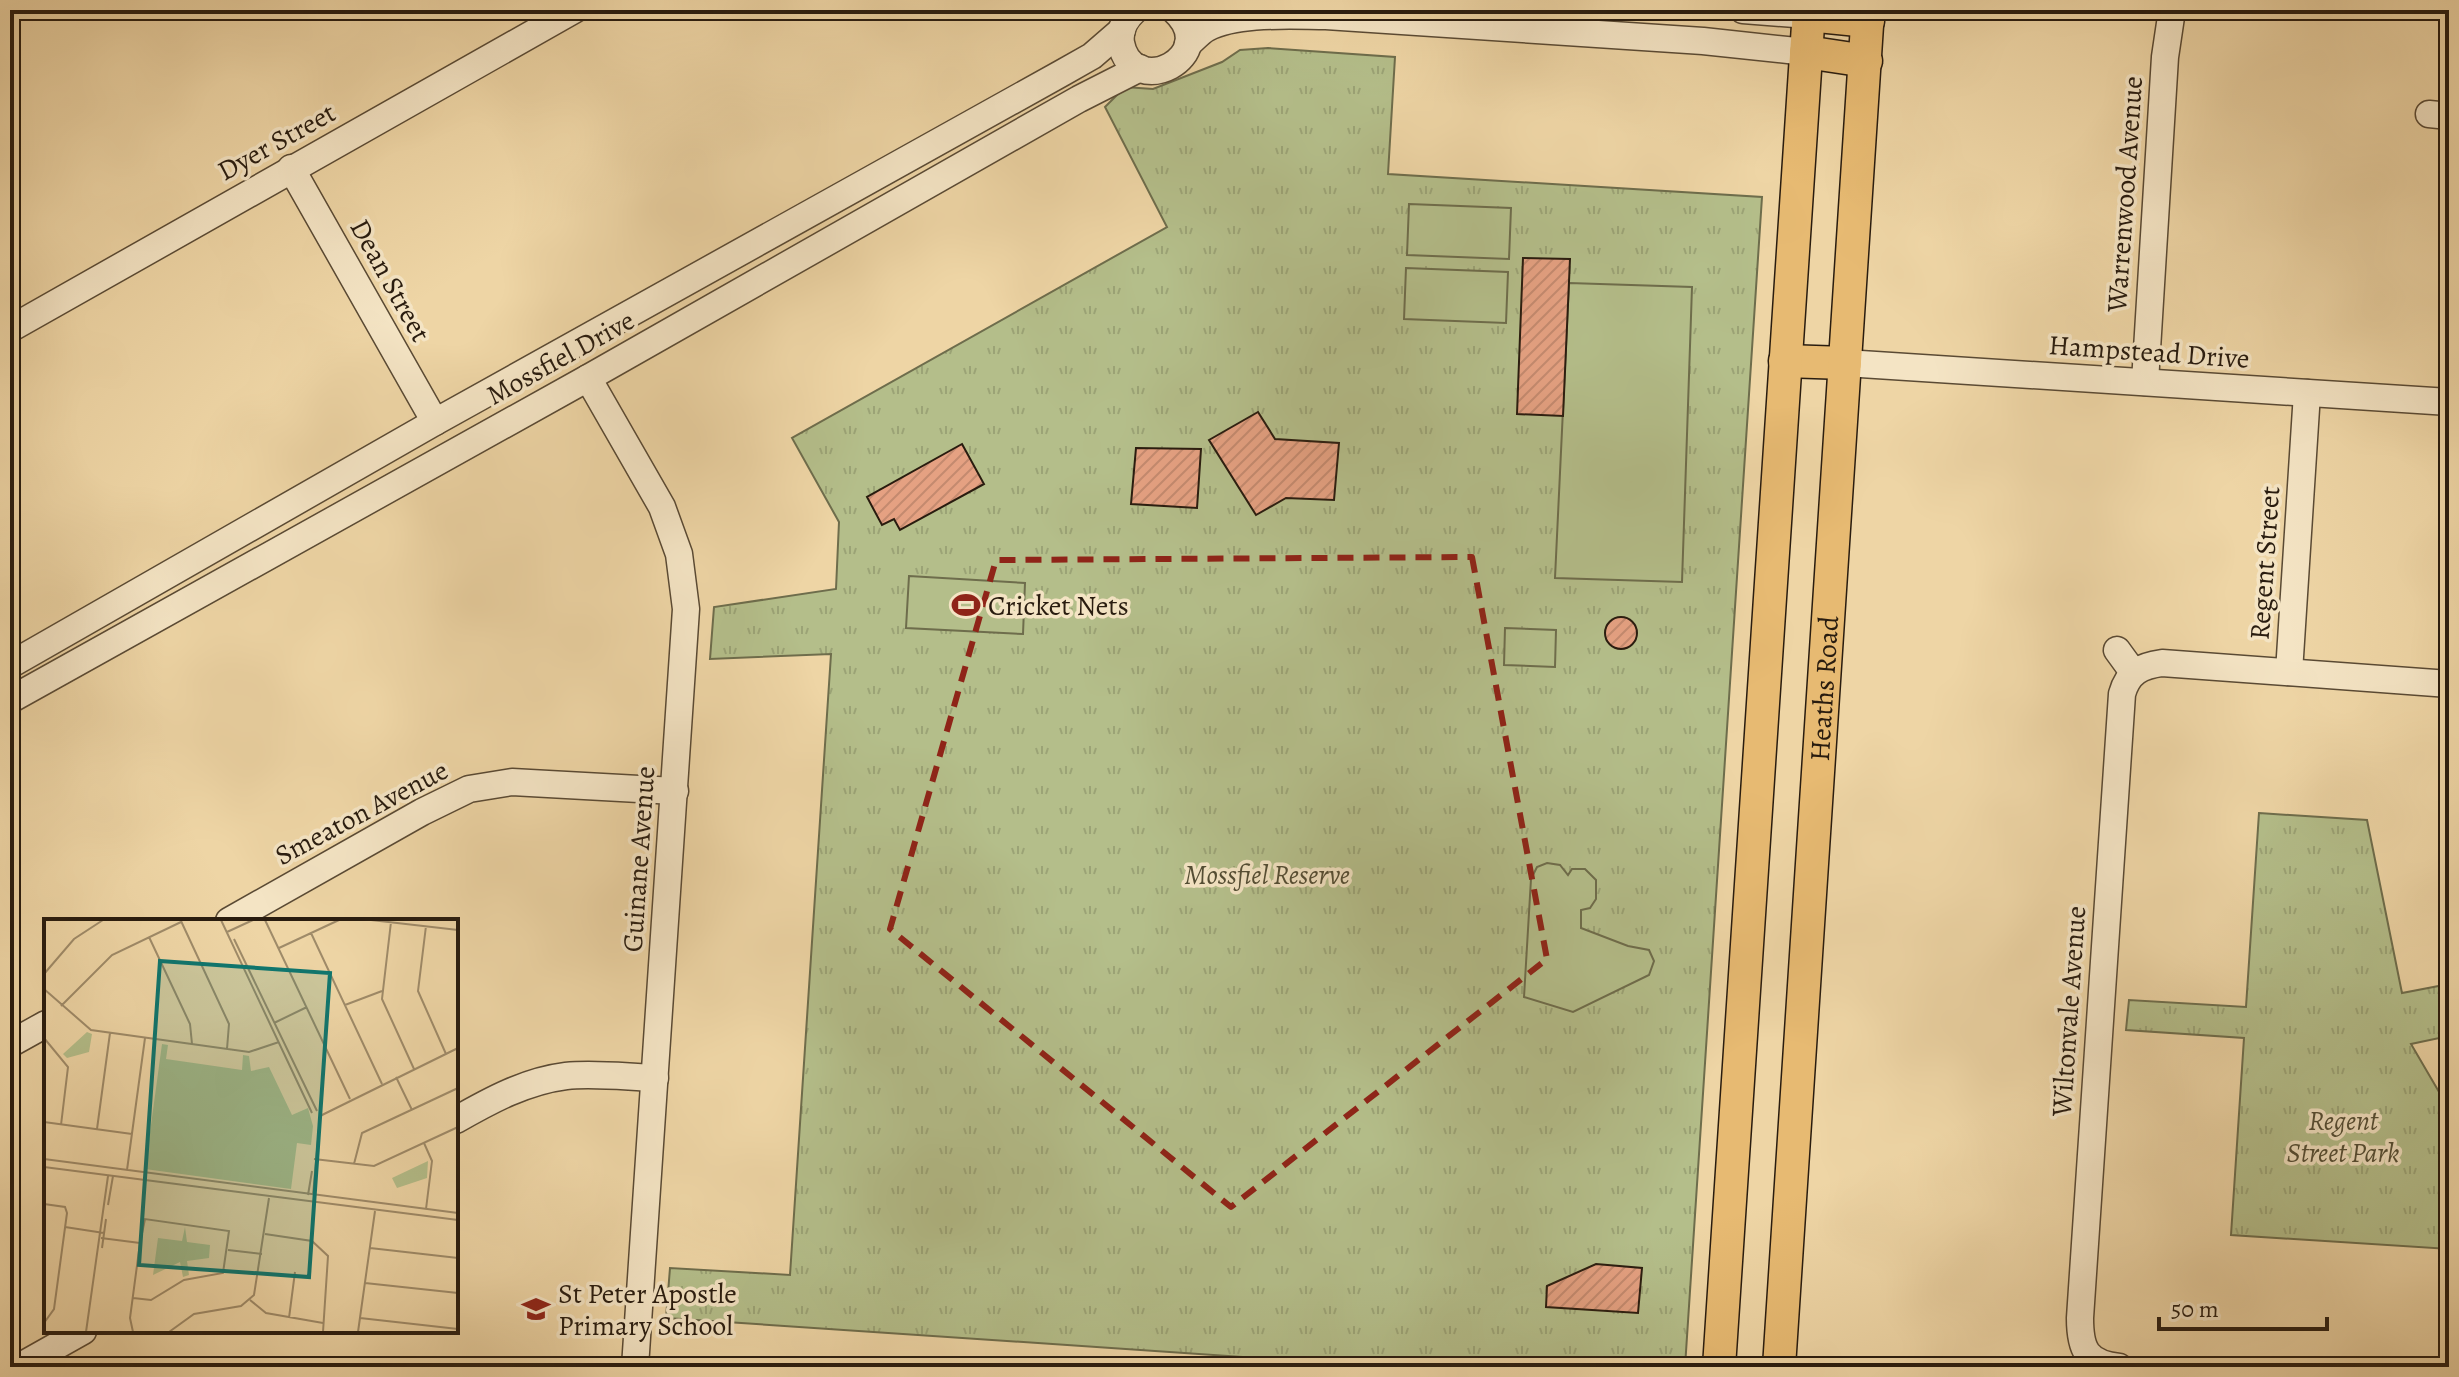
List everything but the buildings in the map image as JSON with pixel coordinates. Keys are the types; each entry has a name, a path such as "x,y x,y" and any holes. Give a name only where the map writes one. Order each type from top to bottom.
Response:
{"main road":[{"path":"1719,1367 1809,12 1868,16"},
{"name":"Heaths Road","path":"1779,1367 1868,16"},
{"path":"1806,52 1866,61"},
{"path":"1785,361 1845,363"}],"street":[{"name":"Dyer Street","path":"10,329 574,10"},
{"path":"1174,10 1186,24 1188,44"},
{"path":"1743,10 1809,12"},
{"name":"Warrenwood Avenue","path":"2145,382 2165,57 2172,10"},
{"path":"1188,44 1207,28 1269,15 1507,19 1806,52"},
{"path":"1124,19 1121,41 1124,52 1140,68"},
{"name":"Mossfiel Drive","path":"10,665 435,422 1092,56 1124,19"},
{"name":"Mossfiel Drive","path":"10,700 588,378 1082,97 1140,68 1154,72 1171,67 1184,54 1188,44"},
{"name":"Dean Street","path":"291,168 435,422"},
{"name":"Hampstead Drive","path":"1845,363 2449,402"},
{"name":"Guinane Avenue","path":"588,378 662,507 679,554 686,609 635,1367"},
{"name":"Regent Street","path":"2307,393 2289,672 2449,684"},
{"path":"2117,650 2133,672 2145,665 2162,663 2289,672"},
{"name":"Wiltonvale Avenue","path":"2119,1367 2082,1361 2080,1318 2122,694 2133,672"},
{"name":"Smeaton Avenue","path":"233,919 422,812 469,789 512,782 675,791"},
{"path":"10,1044 44,1025"},
{"path":"458,1119 532,1083 568,1076 655,1078"},
{"path":"19,1367 79,1333"}],"highlighted area":[{"path":"1472,557 1547,959 1231,1207 890,929 996,560"}],"green space":[{"name":"Mossfiel Reserve","path":"1268,48 1395,57 1388,174 1762,197 1685,1367 1392,1367 666,1318 670,1268 790,1275 831,654 710,659 714,607 836,589 839,522 792,438 1167,227 1105,107 1125,87 1153,89 1222,62 1240,50"},
{"path":"1409,204 1511,208 1509,259 1407,255"},
{"path":"1406,268 1508,272 1506,323 1404,319"},
{"path":"1569,283 1692,287 1682,582 1555,578"},
{"name":"Cricket Nets","path":"909,576 1025,583 1023,634 906,628"},
{"path":"1505,628 1556,630 1555,667 1504,665"},
{"name":"Regent Street Park","path":"2259,813 2367,820 2402,993 2449,984 2449,1036 2411,1044 2449,1109 2449,1249 2231,1235 2244,1038 2126,1030 2129,1000 2246,1007"},
{"path":"1547,863 1560,865 1568,875 1572,869 1585,869 1596,880 1596,899 1590,908 1581,910 1581,928 1628,946 1649,950 1654,961 1649,975 1573,1012 1524,997 1531,879 1537,867"}],"place":[{"name":"Cricket Nets","path":"966,605"},
{"name":"St Peter Apostle Primary School","path":"536,1309"}]}
